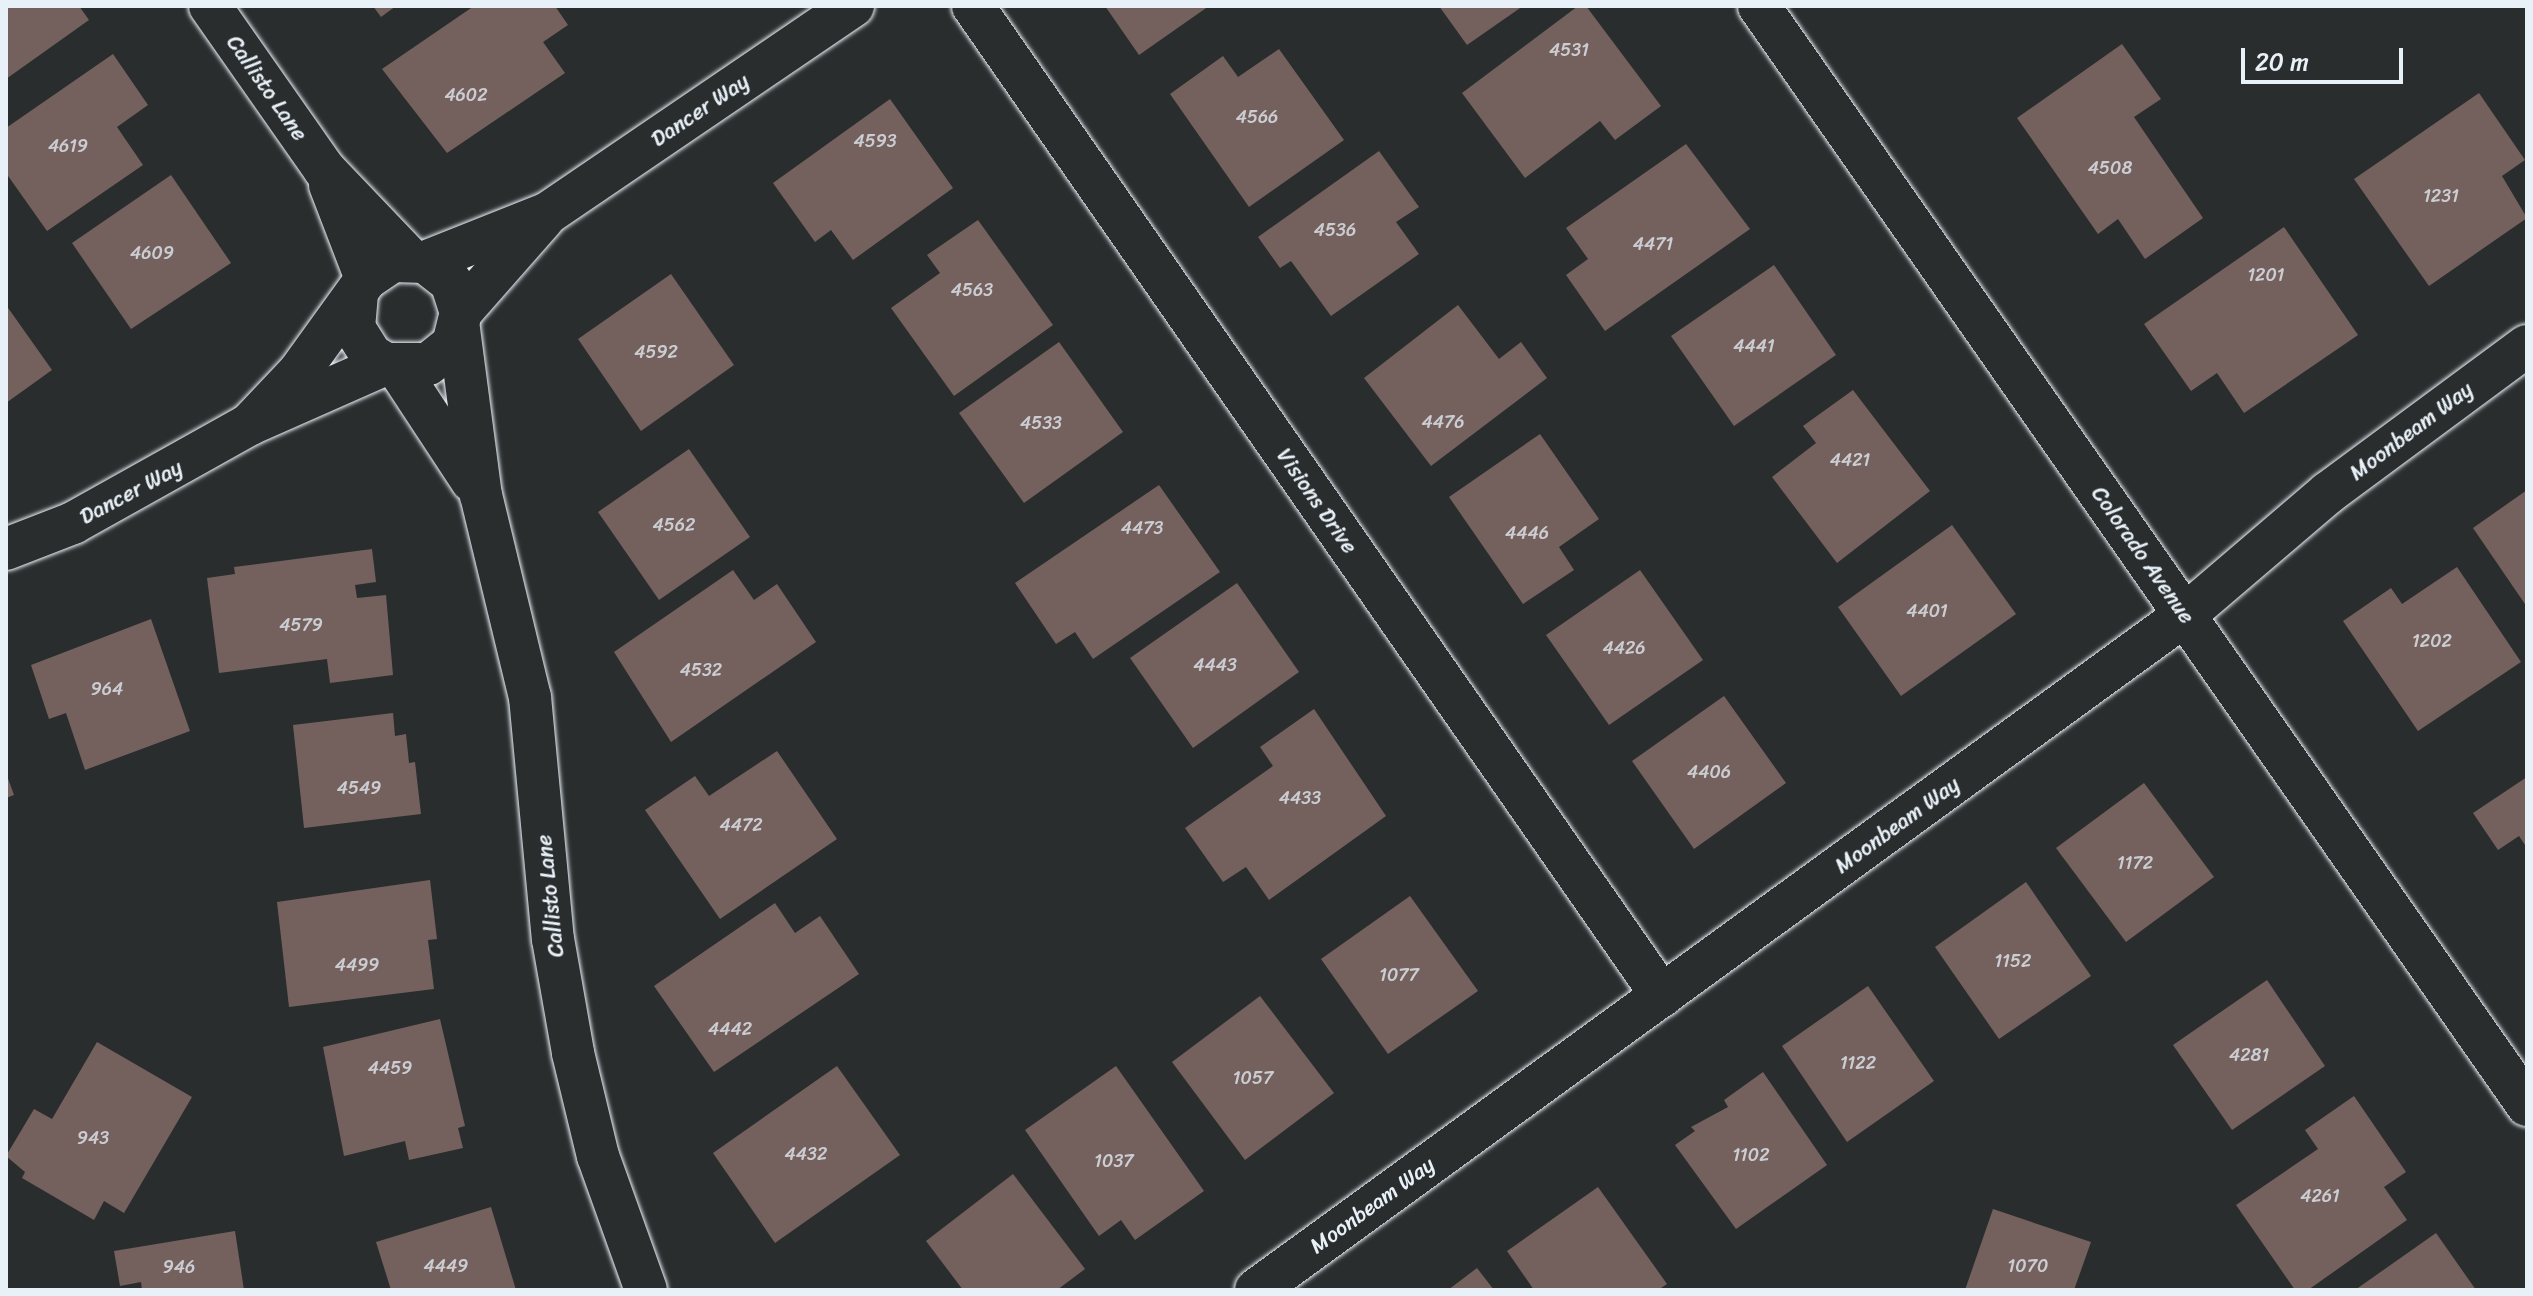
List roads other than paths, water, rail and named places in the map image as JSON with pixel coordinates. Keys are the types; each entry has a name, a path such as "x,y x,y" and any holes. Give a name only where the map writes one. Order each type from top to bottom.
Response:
{"street":[{"name":"Callisto Lane","path":"210,6 324,169 418,261"},
{"name":"Dancer Way","path":"418,261 548,213 853,6"},
{"name":"Visions Drive","path":"973,6 1662,996"},
{"name":"Colorado Avenue","path":"1759,6 2527,1105"},
{"name":"Callisto Lane","path":"324,169 361,286"},
{"name":"Dancer Way","path":"460,320 548,213"},
{"path":"418,261 451,282 460,320 442,356 413,368 392,366 371,355 354,328 361,286 378,268 418,261"},
{"name":"Dancer Way","path":"250,424 299,372 361,286"},
{"name":"Callisto Lane","path":"460,320 481,495 530,697 553,939 573,1053 598,1156 646,1290"},
{"name":"Moonbeam Way","path":"1256,1290 2185,615 2328,493 2527,346"},
{"name":"Callisto Lane","path":"392,366 481,495"},
{"name":"Dancer Way","path":"6,549 73,523 250,424 392,366"}]}
